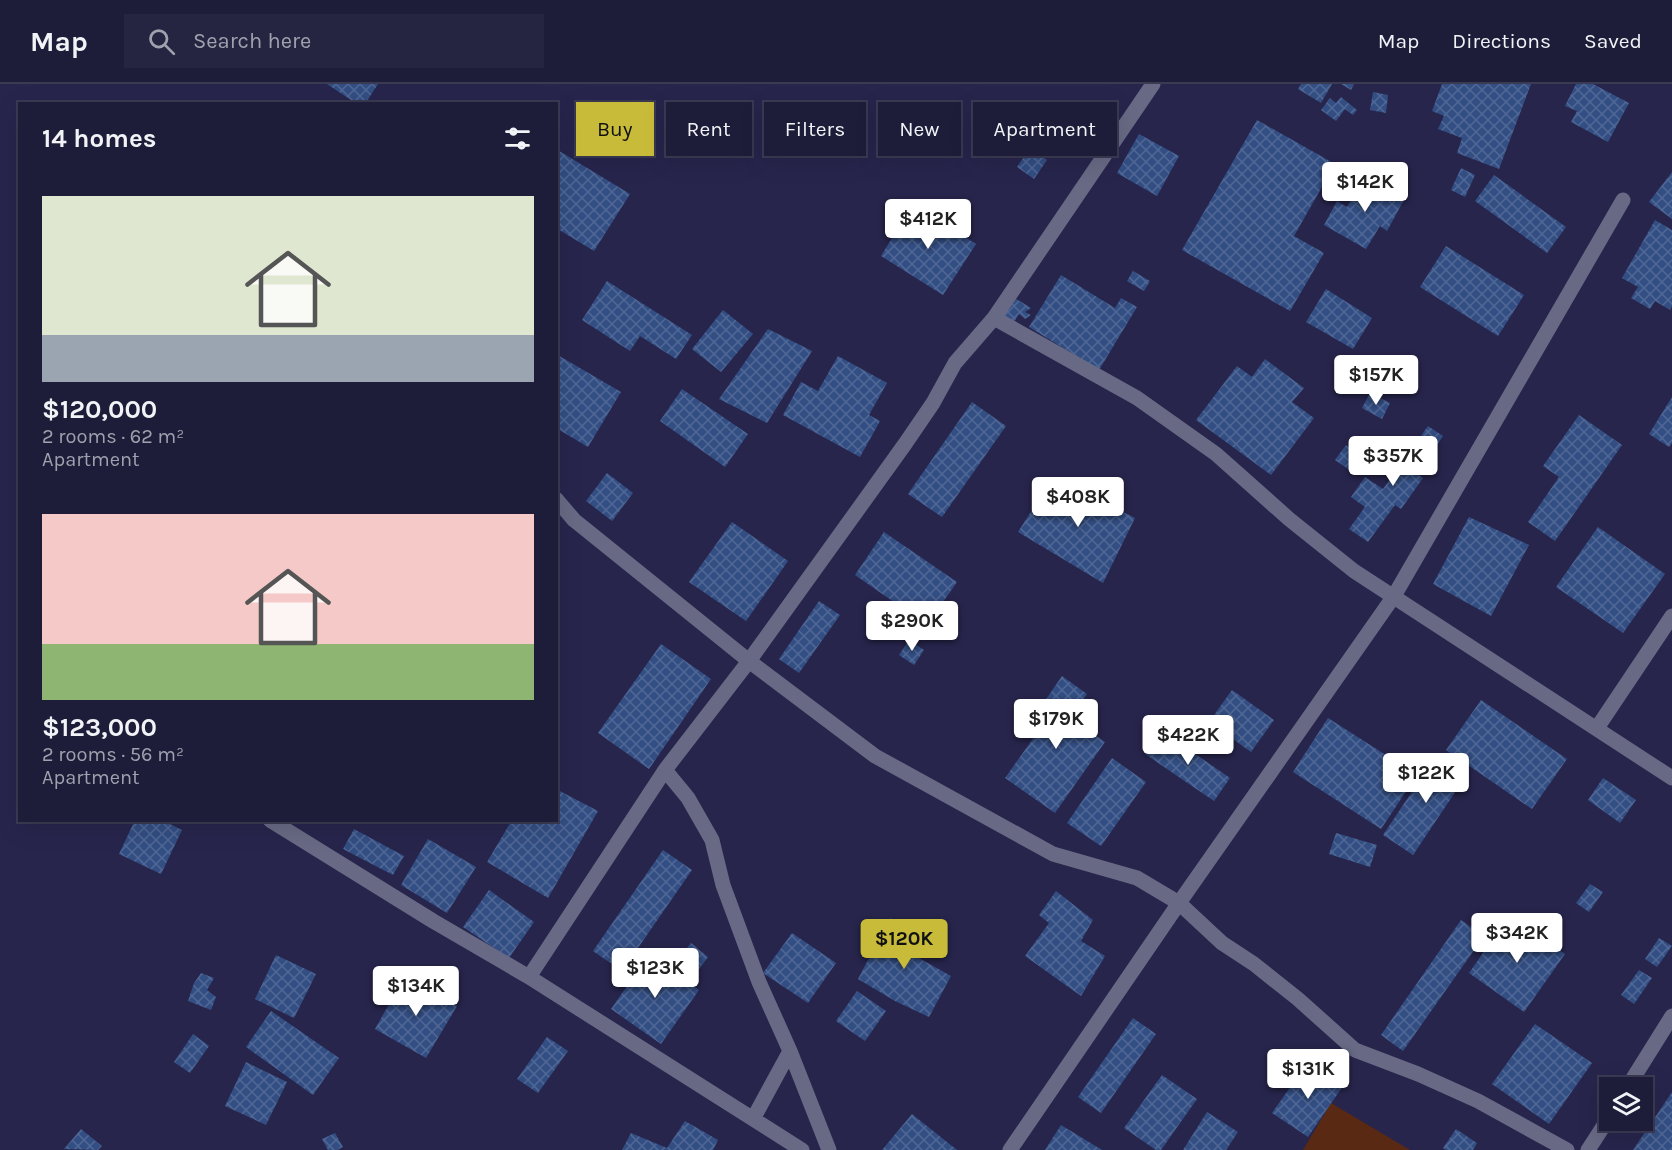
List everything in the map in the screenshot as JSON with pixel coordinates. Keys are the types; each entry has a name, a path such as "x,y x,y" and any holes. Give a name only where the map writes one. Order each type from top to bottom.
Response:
{"street":[{"path":"529,977 665,770 749,661 905,444 933,403 955,363 994,318 1154,84"},
{"path":"1010,1150 1179,903 1394,596 1623,200"},
{"path":"994,318 1137,398 1216,454 1288,519 1354,571 1672,778"},
{"path":"558,501 574,520 749,661 875,756 1053,854 1137,878 1179,903 1222,943 1254,964 1298,999 1355,1050 1418,1074 1478,1101 1567,1150"},
{"path":"1597,728 1672,616"},
{"path":"665,770 688,798 712,840 723,885 759,982 790,1051 829,1150"},
{"path":"273,822 361,878 529,977 802,1150"},
{"path":"1634,1077 1672,1016"},
{"path":"753,1119 790,1051"},
{"path":"1588,1150 1600,1131"}],"shaded area":[{"path":"1331,1103 1410,1150 1303,1150"}],"building":[{"path":"327,84 378,84 366,102 354,102"},
{"path":"1301,84 1332,84 1321,103 1298,89"},
{"path":"1341,84 1354,84 1351,90"},
{"path":"1442,84 1531,84 1499,169 1457,153 1462,138 1438,129 1444,116 1432,111"},
{"path":"1576,84 1593,84 1629,103 1608,142 1571,122 1577,111 1565,106"},
{"path":"1373,92 1388,95 1386,113 1370,110"},
{"path":"1341,97 1357,110 1353,115 1345,109 1336,121 1321,110 1330,98 1336,103"},
{"path":"1257,120 1335,164 1294,236 1324,253 1290,311 1182,250"},
{"path":"1139,134 1179,156 1157,196 1117,173"},
{"path":"558,150 630,194 594,251 558,229"},
{"path":"1025,156 1041,156 1047,160 1034,179 1017,167"},
{"path":"1461,168 1475,175 1465,197 1451,190"},
{"path":"1672,172 1672,219 1649,202"},
{"path":"1365,175 1405,198 1387,231 1380,226 1366,249 1324,225 1337,201 1347,207"},
{"path":"1494,175 1566,227 1547,253 1475,201"},
{"path":"913,204 976,244 943,295 881,256"},
{"path":"1655,220 1672,230 1672,306 1670,310 1655,301 1650,309 1631,298 1638,287 1622,278"},
{"path":"1446,246 1524,295 1498,336 1420,287"},
{"path":"1133,271 1150,281 1144,291 1127,281"},
{"path":"1061,275 1115,308 1121,298 1137,307 1099,370 1029,327"},
{"path":"607,281 692,335 676,359 640,336 630,351 582,320"},
{"path":"1326,289 1372,318 1353,349 1306,322"},
{"path":"1013,297 1031,308 1025,312 1031,315 1025,319 1019,314 1014,322 1002,314"},
{"path":"723,310 753,334 721,372 692,349"},
{"path":"768,329 812,351 767,423 719,399"},
{"path":"558,355 621,392 588,447 558,429"},
{"path":"838,356 887,383 869,415 880,421 860,457 783,415 801,382 818,391"},
{"path":"1265,359 1304,388 1292,402 1314,418 1271,475 1196,420 1237,366 1252,377"},
{"path":"682,389 748,434 725,467 660,421"},
{"path":"1370,393 1390,403 1382,419 1362,408"},
{"path":"1672,397 1672,443 1669,447 1649,434"},
{"path":"972,402 1006,426 942,517 908,494"},
{"path":"1579,415 1622,445 1555,541 1528,522 1559,477 1543,466"},
{"path":"1428,426 1443,436 1417,474 1423,478 1401,509 1395,505 1368,542 1349,529 1365,507 1351,497 1365,477 1383,489"},
{"path":"1346,445 1368,460 1357,475 1335,460"},
{"path":"607,473 633,493 612,521 586,501"},
{"path":"1053,477 1135,518 1103,583 1018,532"},
{"path":"1469,517 1529,545 1491,616 1433,584"},
{"path":"732,522 788,561 746,621 689,582"},
{"path":"1598,527 1665,574 1623,633 1556,587"},
{"path":"884,532 957,582 927,625 855,575"},
{"path":"819,601 840,615 799,673 779,659"},
{"path":"909,640 924,650 914,665 899,655"},
{"path":"661,644 711,679 649,769 598,733"},
{"path":"1062,676 1087,694 1070,718 1105,742 1055,813 1005,778 1050,715 1040,708"},
{"path":"1232,690 1274,720 1251,752 1209,722"},
{"path":"1481,700 1567,759 1532,809 1446,750"},
{"path":"1328,718 1417,775 1381,829 1293,772"},
{"path":"1162,731 1230,778 1214,801 1145,754"},
{"path":"1438,753 1468,773 1413,855 1383,835"},
{"path":"1112,758 1146,782 1101,846 1067,823"},
{"path":"1603,778 1636,800 1620,823 1588,800"},
{"path":"558,790 598,811 548,898 487,862 511,822 558,822"},
{"path":"134,822 166,822 182,830 161,874 119,854"},
{"path":"354,829 404,856 393,875 343,849"},
{"path":"1336,833 1377,845 1370,867 1329,854"},
{"path":"428,839 476,867 447,913 401,885"},
{"path":"663,850 692,870 622,971 593,951"},
{"path":"1590,884 1603,892 1589,912 1576,903"},
{"path":"489,890 534,922 509,958 463,927"},
{"path":"1056,891 1093,920 1081,941 1105,956 1081,996 1025,956 1049,923 1039,915"},
{"path":"1509,916 1565,954 1524,1012 1469,973"},
{"path":"890,918 926,938 917,957 951,976 929,1017 895,1001 858,979"},
{"path":"1461,920 1484,936 1403,1051 1381,1035"},
{"path":"792,933 836,963 808,1003 763,973"},
{"path":"1659,938 1672,946 1657,967 1645,959"},
{"path":"691,943 708,957 699,969 681,955"},
{"path":"276,955 316,974 294,1018 255,999"},
{"path":"649,955 699,990 661,1044 611,1009"},
{"path":"1639,970 1652,978 1634,1004 1621,995"},
{"path":"201,973 214,978 207,990 216,997 211,1010 188,1001 194,983"},
{"path":"405,976 457,1006 426,1058 375,1029"},
{"path":"857,991 886,1011 865,1041 836,1021"},
{"path":"271,1011 339,1058 313,1095 246,1047"},
{"path":"1133,1018 1156,1034 1101,1113 1078,1097"},
{"path":"1535,1024 1592,1063 1549,1124 1492,1084"},
{"path":"193,1034 209,1046 190,1073 174,1062"},
{"path":"547,1037 568,1051 538,1093 517,1079"},
{"path":"246,1062 287,1082 266,1125 225,1106"},
{"path":"1308,1062 1343,1086 1308,1137 1272,1113"},
{"path":"1162,1075 1197,1099 1161,1150 1156,1150 1124,1128"},
{"path":"1672,1092 1672,1150 1633,1150 1646,1131 1653,1131 1653,1120"},
{"path":"1207,1112 1238,1132 1226,1150 1183,1150"},
{"path":"912,1114 957,1150 882,1150"},
{"path":"685,1121 718,1140 713,1150 622,1150 631,1133 667,1148"},
{"path":"1061,1125 1102,1150 1045,1150"},
{"path":"81,1129 102,1146 98,1150 64,1149"},
{"path":"1456,1129 1477,1143 1473,1150 1443,1148"},
{"path":"335,1133 343,1147 328,1150 322,1139"}]}
